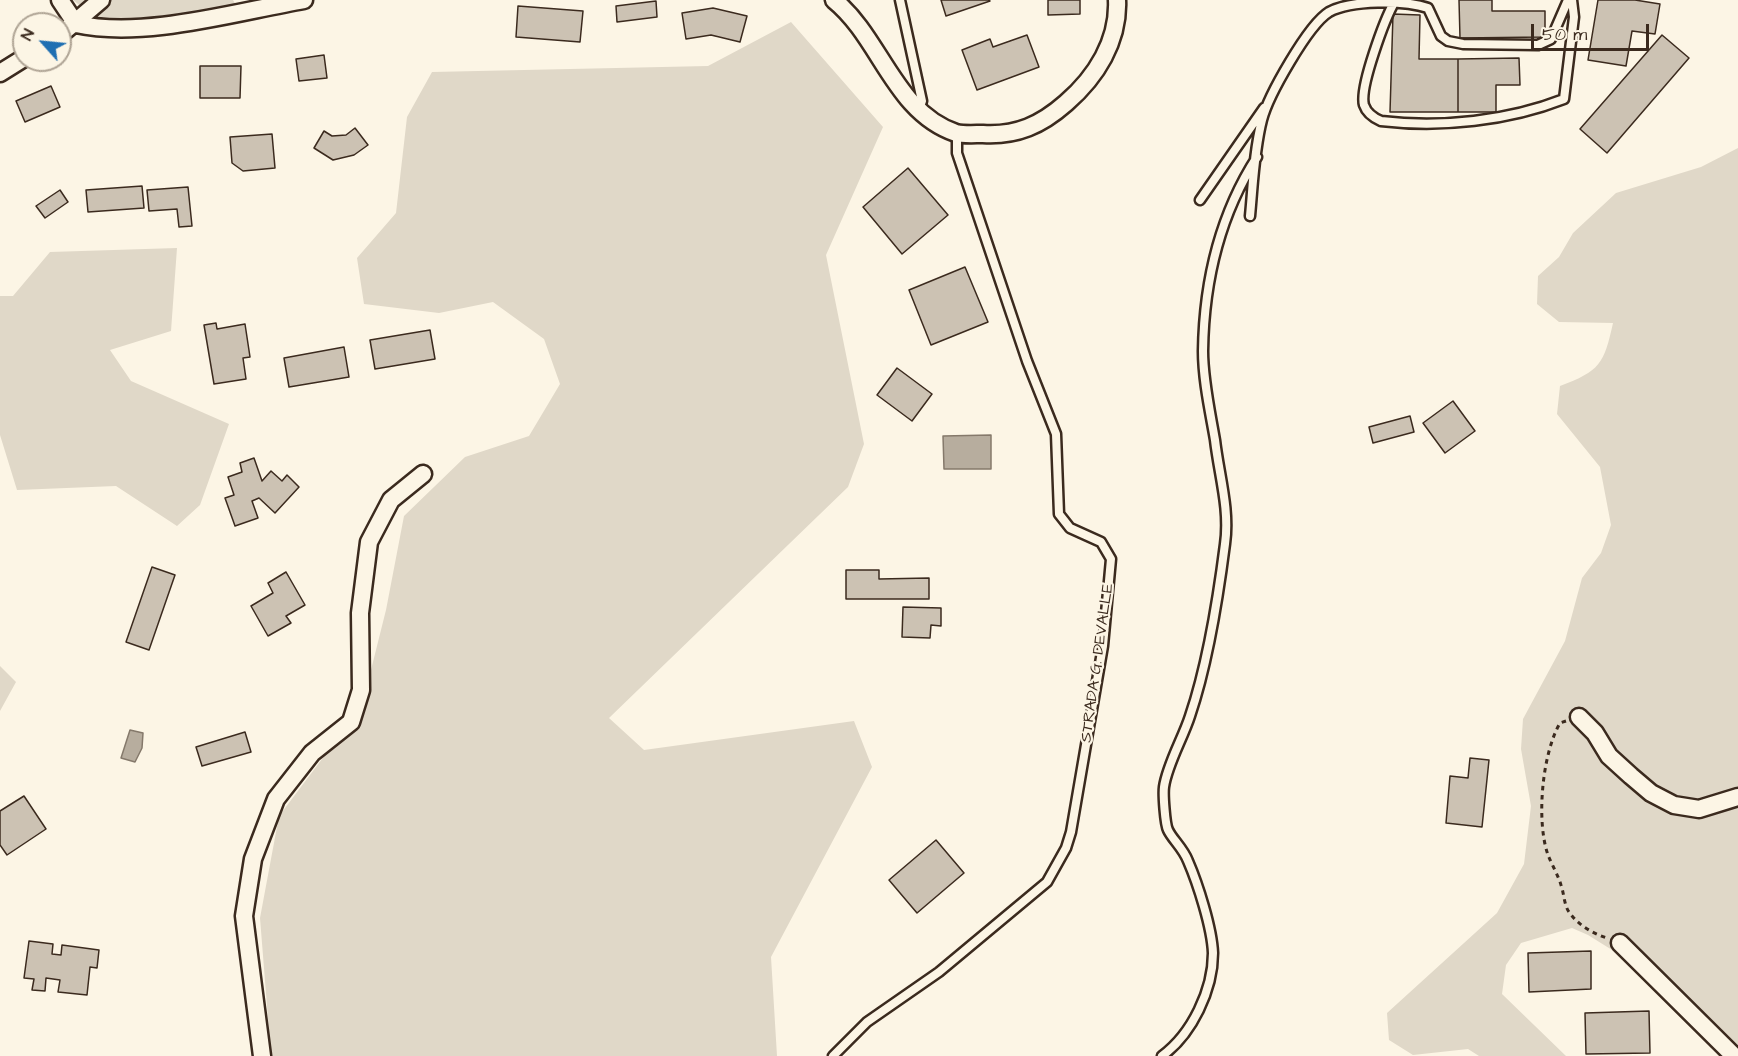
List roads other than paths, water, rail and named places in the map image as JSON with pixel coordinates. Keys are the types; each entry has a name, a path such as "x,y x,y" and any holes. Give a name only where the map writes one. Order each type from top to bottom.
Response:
{"street":[{"path":"60,0 76,24 100,29 140,29 304,0"},
{"path":"72,27 101,0"},
{"path":"834,0 851,14 918,112 957,133 1008,135 1051,117 1081,90 1108,53 1117,0"},
{"path":"262,1056 243,916 254,859 276,799 312,753 351,722 361,690 360,613 369,542 391,500 423,474"},
{"path":"1579,717 1595,734 1609,756 1651,794 1674,805 1699,808 1738,797"},
{"path":"1620,943 1730,1055"}],"lane":[{"path":"900,0 922,101 918,112"},
{"path":"1200,200 1268,103 1296,52 1322,16 1331,10 1395,1 1428,8 1441,36 1448,41 1463,44 1538,45 1551,39 1570,0"},
{"path":"1395,1 1384,20 1365,82 1364,105 1373,117 1381,121 1451,122 1498,117 1543,107 1564,99 1574,17 1570,0"},
{"path":"1250,216 1261,122 1268,103"},
{"name":"STRADA G. DEVALLE","path":"833,1056 867,1022 939,972 1047,882 1066,848 1071,832 1103,646 1111,559 1101,542 1070,528 1063,523 1059,514 1056,434 1027,361 957,153 957,133"},
{"path":"1162,1056 1174,1047 1203,1001 1212,961 1206,922 1191,868 1183,848 1168,830 1164,788 1191,714 1212,624 1226,541 1225,498 1203,352 1208,296 1217,238 1242,180 1257,157"}]}
